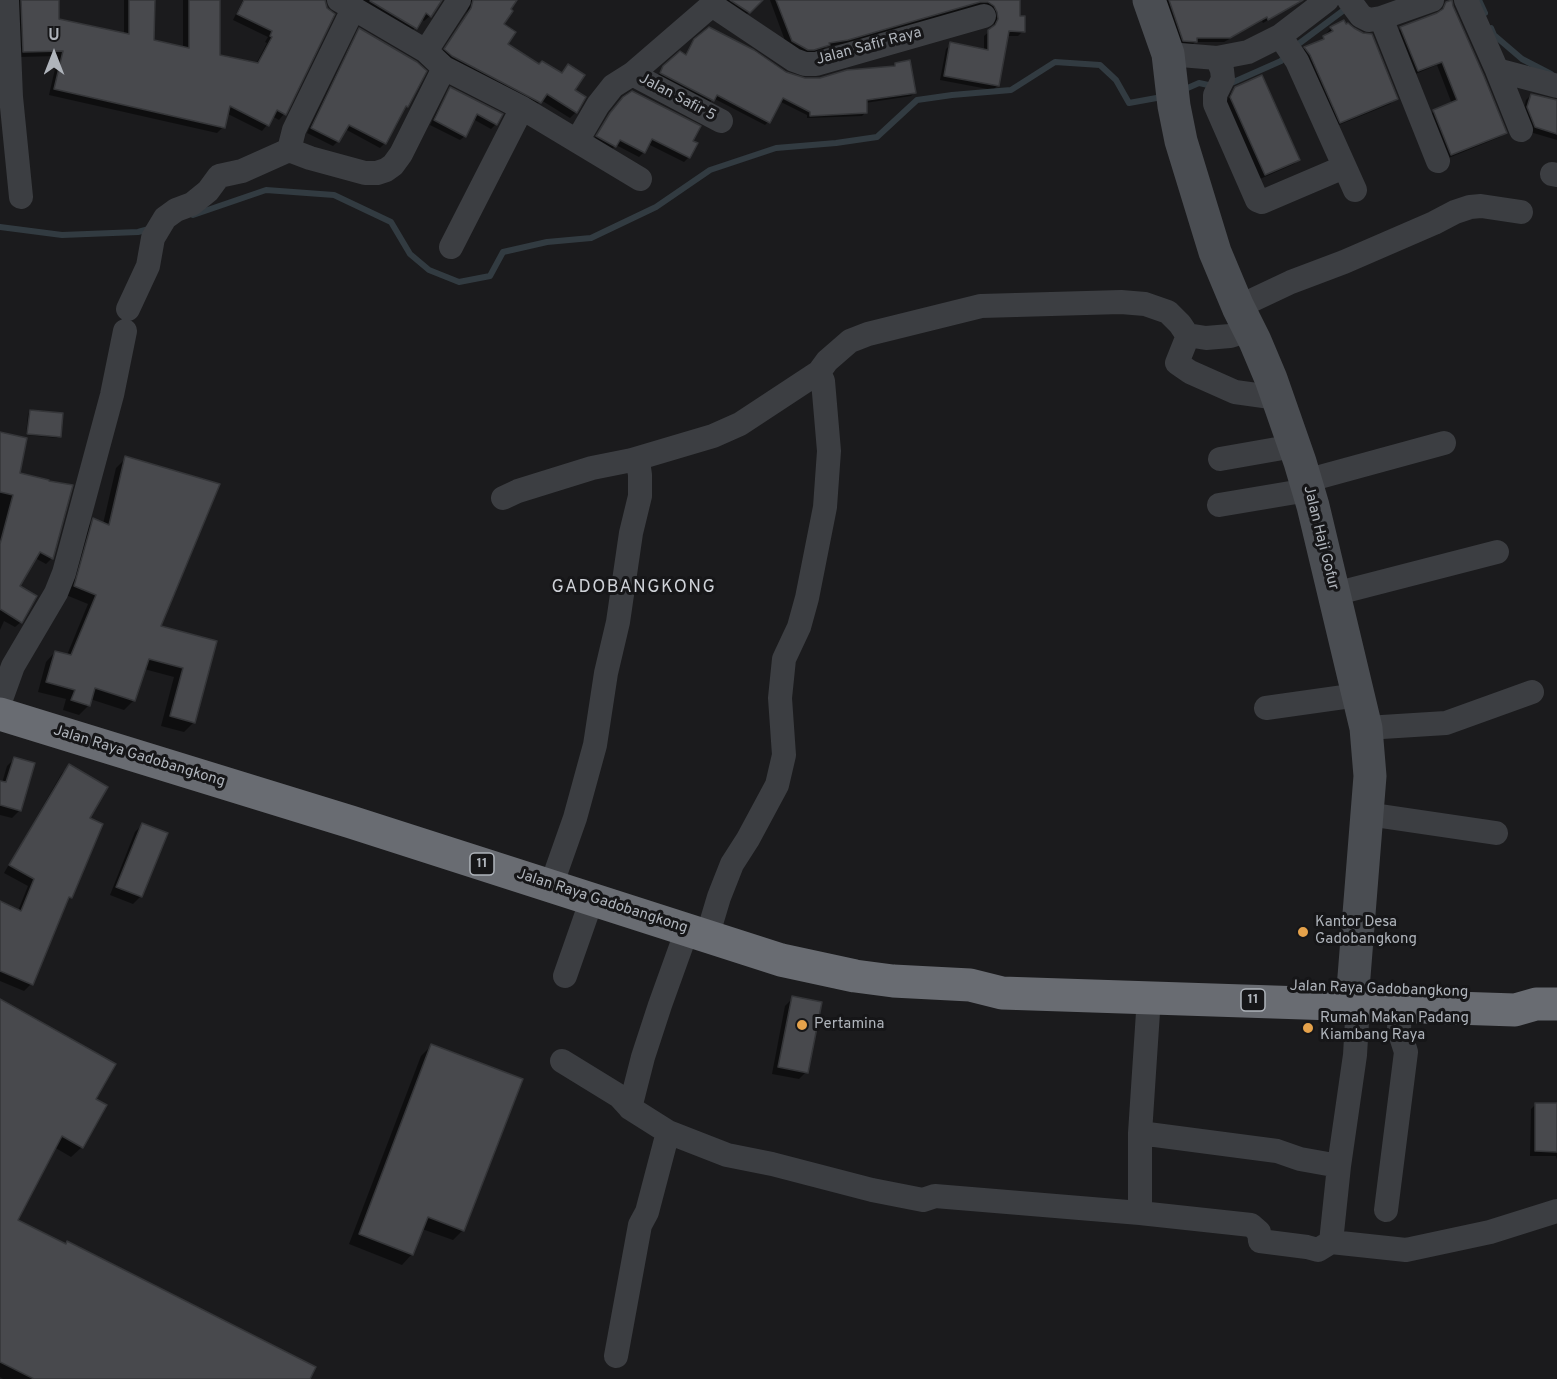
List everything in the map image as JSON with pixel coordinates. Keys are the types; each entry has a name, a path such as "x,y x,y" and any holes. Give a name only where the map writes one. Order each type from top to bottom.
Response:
{"highway":[{"name":"Jalan Raya Gadobangkong","path":"0,714 351,822 781,960 855,976 893,981 970,985 1002,993 1149,997 1516,995 1546,1004"},
{"name":"Jalan Raya Gadobangkong","path":"970,985 1003,975 1356,997 1400,1006 1515,1010 1546,1004"}],"street":[{"path":"7,0 11,97 8,151 21,197"},
{"path":"426,51 459,0"},
{"name":"Jalan Haji Gofur","path":"1149,0 1171,81 1181,141 1215,252 1278,398 1307,486 1366,728 1370,776 1356,997"},
{"path":"1171,81 1218,77 1248,52 1286,44 1327,0"},
{"path":"1353,4 1361,16 1369,20 1432,0"},
{"path":"1466,0 1521,130"},
{"path":"289,150 294,130 346,4 426,51 444,68 522,108 639,179"},
{"name":"Jalan Safir Raya","path":"577,141 598,105 613,86 632,74 712,5 794,60 805,64 816,63 984,16"},
{"path":"1381,18 1438,161"},
{"path":"1286,44 1355,190"},
{"path":"0,702 13,666 56,593 64,573 112,395 127,320 148,266 159,228 177,210 192,204 208,191 219,176 242,171 289,150 365,173 386,170 401,154 444,68"},
{"path":"1497,70 1557,86"},
{"name":"Jalan Safir 5","path":"632,74 721,121"},
{"path":"1218,77 1215,104 1257,200 1263,202 1344,167"},
{"path":"451,247 522,108"},
{"path":"1187,335 1206,338 1230,336 1243,319 1284,285 1344,262 1462,209 1481,206 1521,212"},
{"path":"503,498 518,491 592,468 632,460 714,436 740,424 819,372 827,361 850,341 868,334 981,306 1073,302 1145,304 1168,312 1187,335 1178,364 1190,372 1235,392 1278,398"},
{"path":"630,1108 656,1016 697,933 719,897 732,864 777,785 784,755 780,698 784,659 798,627 807,598 825,507 829,451 823,381 819,372"},
{"path":"1219,505 1307,486 1444,443"},
{"path":"1220,459 1294,446"},
{"path":"551,886 575,818 595,745 639,496 639,468 632,460"},
{"path":"1334,594 1497,552"},
{"path":"1366,728 1446,723 1532,692"},
{"path":"1266,708 1358,695"},
{"path":"1367,814 1496,833"},
{"path":"565,976 592,899"},
{"path":"1140,1213 1140,1133 1149,997"},
{"path":"1331,1242 1355,1055 1356,997"},
{"path":"1386,1210 1406,1052 1399,1030 1400,1006"},
{"path":"562,1061 619,1096 630,1108 668,1132 728,1155 923,1200 935,1196 1140,1213 1251,1225 1259,1232 1260,1241 1318,1250 1331,1242 1406,1250 1490,1232 1557,1211"},
{"path":"616,1356 640,1225 647,1212 668,1132"},
{"path":"1140,1133 1277,1151 1300,1159 1339,1166"}],"building":[{"path":"21,0 59,0 59,19 129,34 129,0 155,0 154,40 189,48 189,0 220,0 220,55 258,63 272,37 270,36 272,31 237,14 244,0 325,0 327,8 335,14 286,115 277,110 269,126 230,106 225,128 54,89 63,51 23,52"},
{"path":"371,0 442,0 431,17 426,13 417,29"},
{"path":"473,0 517,0 504,24 516,32 508,44 539,64 542,61 562,73 568,64 585,75 575,90 586,97 577,113 547,94 541,103 452,56 444,49 471,8"},
{"path":"730,0 763,0 750,13"},
{"path":"776,0 1020,0 1020,16 1025,16 1025,32 1009,31 999,86 944,76 950,42 988,50 988,30 995,25 998,19 994,6 988,2 980,2 808,50 792,41"},
{"path":"1169,0 1303,0 1230,38 1197,38 1197,42 1183,41"},
{"path":"1452,0 1507,133 1451,155 1433,110 1457,100 1442,62 1418,71 1400,27 1437,13 1443,9 1446,2"},
{"path":"1344,20 1346,24 1348,23 1363,33 1372,34 1398,99 1340,123 1310,55 1304,47 1324,39 1323,36 1333,31 1330,27"},
{"path":"709,27 754,50 786,72 805,78 820,78 847,70 895,66 895,63 910,60 916,93 867,100 867,113 810,116 810,112 783,98 770,123 717,95 714,101 660,73 663,66 680,51 686,55 694,39"},
{"path":"359,28 417,62 427,71 386,144 349,125 339,142 311,128"},
{"path":"1262,75 1300,160 1265,175 1230,97 1235,87"},
{"path":"450,87 503,114 497,125 477,114 466,137 434,120"},
{"path":"632,91 701,126 693,141 698,143 690,158 652,139 645,153 620,140 616,147 596,136 610,113 623,97"},
{"path":"1531,94 1557,100 1557,134 1535,127 1527,107"},
{"path":"30,410 63,413 61,437 27,434"},
{"path":"0,432 27,438 20,473 73,485 53,559 40,552 20,586 37,596 22,623 0,609 0,544 13,495 0,492"},
{"path":"125,456 220,484 161,626 217,641 195,723 170,716 183,668 149,659 135,701 95,688 90,706 71,700 75,690 46,682 55,651 71,655 96,595 74,586 93,518 109,525"},
{"path":"14,757 35,763 21,811 0,805 0,781 6,782"},
{"path":"69,764 108,787 90,818 103,824 72,898 69,897 33,985 0,971 0,901 21,911 34,879 9,865"},
{"path":"142,823 168,833 142,897 116,887"},
{"path":"792,996 822,1002 808,1073 778,1067"},
{"path":"0,999 116,1064 96,1099 107,1105 83,1148 62,1136 18,1220 66,1244 67,1241 316,1367 310,1379 34,1379 0,1362"},
{"path":"431,1044 523,1079 464,1231 428,1217 413,1255 359,1234"},
{"path":"1535,1103 1557,1103 1557,1152 1535,1151"}],"waterway":[{"path":"1479,0 1485,13"},
{"path":"1293,48 1348,7"},
{"path":"1491,28 1494,35 1522,59 1551,74"},
{"path":"1229,84 1281,61 1286,55"},
{"path":"193,215 266,190 334,195 391,222 410,254 429,270 459,282 490,276 503,252 547,242 591,238 656,207 710,170 776,148 877,137 917,100 1011,90 1055,62 1100,65 1116,80 1129,103 1162,97"},
{"path":"1183,90 1199,83 1213,86"},
{"path":"0,227 62,235 138,232 149,229"}],"place":[{"name":"Kantor Desa Gadobangkong","path":"1303,932"},
{"name":"Pertamina","path":"802,1025"},
{"name":"Rumah Makan Padang Kiambang Raya","path":"1308,1028"}],"district":[{"name":"GADOBANGKONG","path":"634,588"}]}
